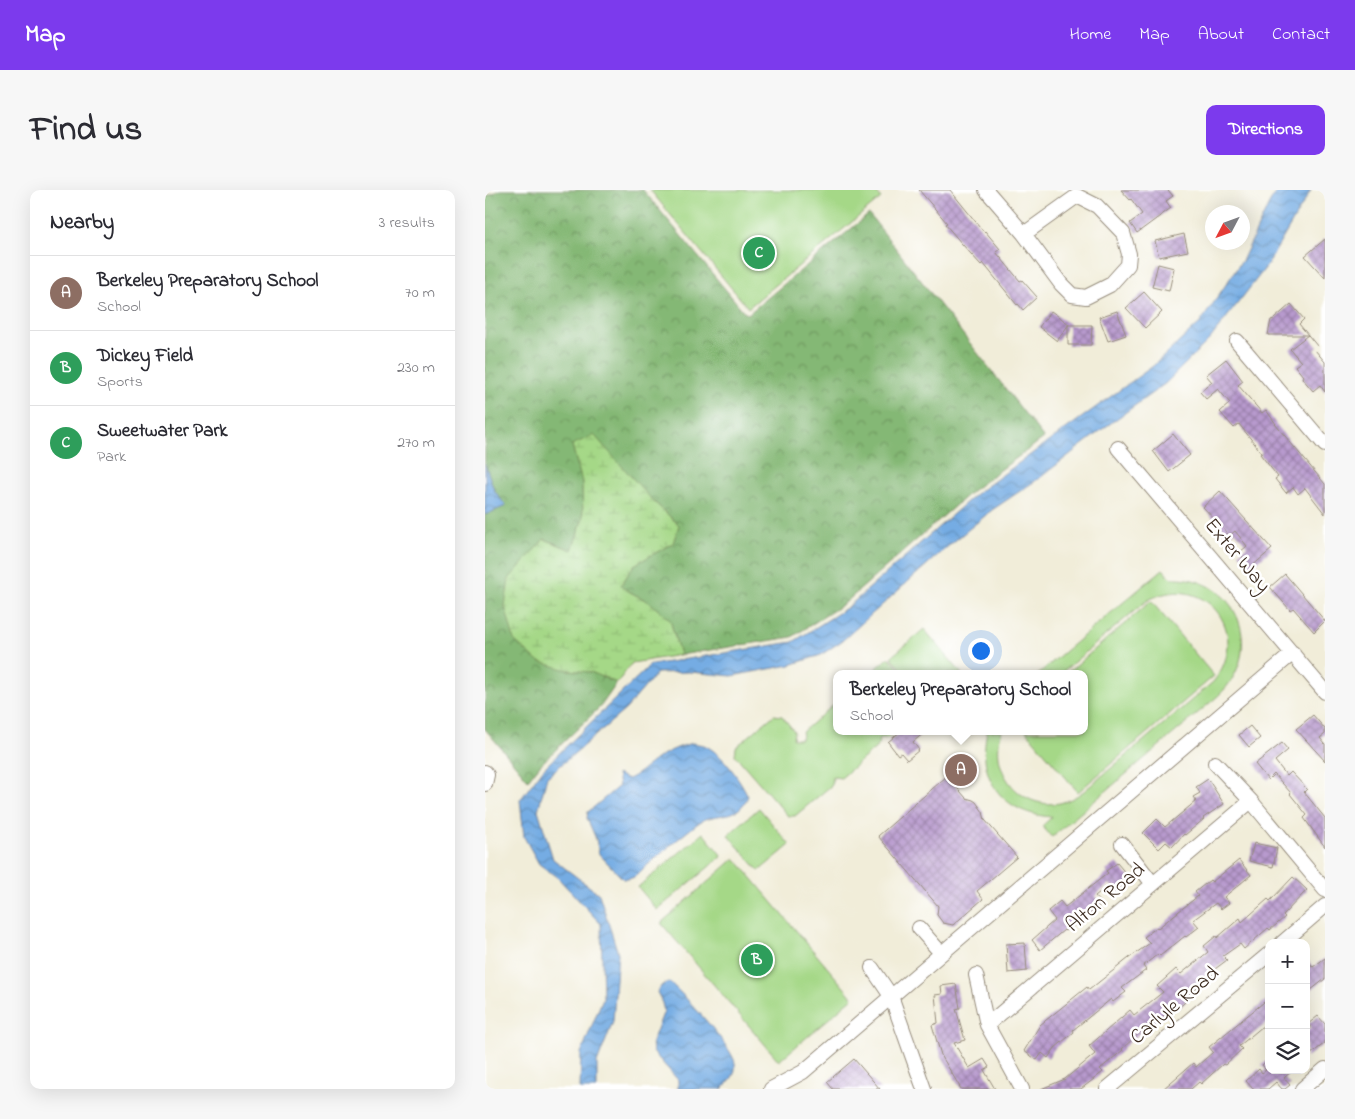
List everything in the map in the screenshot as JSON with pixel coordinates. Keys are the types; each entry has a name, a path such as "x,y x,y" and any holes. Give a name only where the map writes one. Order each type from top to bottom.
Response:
{"street":[{"path":"985,190 1024,234 1061,284 1072,295 1086,296 1110,285 1127,265 1129,254 1123,233 1097,206 1077,196 1024,234"},
{"path":"1237,341 1325,445"},
{"name":"Exter Way","path":"1118,448 1325,692"},
{"path":"771,1089 803,1072 1293,653"},
{"path":"1215,763 1251,801 1325,890"},
{"path":"485,772 487,775 485,784"},
{"name":"Alton Road","path":"987,1025 1251,801"},
{"path":"1122,844 1153,884"},
{"path":"1287,939 1325,906"},
{"path":"919,928 941,953"},
{"name":"Carlyle Road","path":"1107,1089 1265,957"},
{"path":"873,968 891,996 924,1089"},
{"path":"976,975 987,1025 1022,1089"},
{"path":"1302,1089 1325,1070"}],"green space":[{"path":"500,190 643,190 745,313 748,314 869,214 1044,438 973,490 845,603 792,637 680,655 670,620 649,602 626,590 621,585 634,565 673,543 679,525 653,501 572,445 582,482 583,518 572,550 544,539 531,555 567,670 591,672 617,683 601,706 540,765 528,780 485,729 485,515 505,506 494,490 485,464 485,197"},
{"path":"650,190 874,190 881,198 748,308"},
{"path":"594,435 653,501 679,525 673,543 634,565 621,585 626,590 649,602 670,620 680,655 632,663 617,683 591,672 567,670 537,661 514,640 505,606 509,579 544,539 572,550 583,518 582,482 572,445"},
{"path":"1163,569 1171,578 1194,580 1213,589 1228,602 1238,619 1242,638 1241,658 1233,678 1218,696 1052,837 1042,826 1052,817 1020,809 1007,801 997,791 990,779 986,765 987,735 1001,735 999,759 1003,772 1010,784 1020,793 1032,800 1045,803 1067,801 1084,791 1213,682 1224,663 1228,643 1225,625 1216,610 1202,599 1185,593 1166,594 1145,602 1065,670 1043,670"},
{"path":"1151,601 1214,676 1078,792 1029,735 1088,735 1088,670 1071,670"},
{"path":"924,629 959,670 902,670 891,657"},
{"path":"889,657 900,670 874,670"},
{"path":"833,705 833,735 890,735 887,738 879,738 878,746 841,778 833,777 832,785 795,816 788,816 735,755 736,747 774,715 782,716 794,731 793,739 801,739 802,732"},
{"path":"759,808 790,845 759,871 728,835"},
{"path":"703,833 722,856 657,910 638,887"},
{"path":"735,858 853,998 779,1061 661,923"}],"water":[{"path":"1277,190 1311,190 1266,267 1210,339 1166,383 1041,477 992,510 940,553 843,640 821,655 790,665 732,676 690,672 657,673 626,709 547,777 538,810 553,859 599,894 618,953 613,1022 597,1063 597,1089 580,1089 581,1053 603,998 601,924 558,878 539,864 524,837 520,800 543,769 650,665 793,642 848,607 976,494 1153,366 1200,323 1247,250 1250,250 1250,244"},
{"path":"485,464 494,490 506,506 485,515"},
{"path":"692,743 704,745 724,760 748,796 744,804 729,814 703,820 634,877 623,879 599,854 596,839 587,818 588,812 619,786 617,774 628,779 666,753"},
{"path":"669,982 706,1021 726,1045 732,1056 735,1063 735,1071 730,1081 722,1089 678,1089 678,1080 653,1052 652,1042 664,1011 657,992 662,985"}],"building":[{"path":"919,190 950,190 1000,249 996,252 1020,281 1022,280 1037,297 1023,310 1017,305 983,263 981,265 962,244"},
{"path":"1121,190 1168,190 1173,196 1166,201 1171,208 1137,233 1130,223 1142,214 1131,199"},
{"path":"1184,234 1188,251 1159,257 1155,241"},
{"path":"1325,239 1325,278 1305,256"},
{"path":"1158,264 1174,268 1169,291 1152,287"},
{"path":"1144,292 1162,312 1145,328 1126,308"},
{"path":"1291,304 1304,319 1299,324 1318,347 1315,350 1325,362 1325,392 1320,385 1313,391 1295,366 1301,362 1290,349 1308,335 1268,335 1271,320"},
{"path":"1051,311 1069,324 1057,341 1039,327"},
{"path":"1117,311 1126,335 1108,341 1099,317"},
{"path":"1068,325 1092,325 1091,345 1068,345"},
{"path":"1226,359 1243,381 1238,385 1262,413 1266,410 1275,424 1325,484 1325,514 1305,488 1298,494 1293,487 1286,493 1275,479 1278,477 1260,454 1262,453 1239,424 1234,428 1220,412 1230,403 1218,389 1206,399 1200,392 1212,382 1206,375"},
{"path":"1173,434 1190,455 1169,472 1153,451"},
{"path":"1220,491 1272,549 1251,567 1239,553 1247,546 1235,531 1229,536 1217,520 1203,507"},
{"path":"1285,574 1325,621 1314,632 1293,608 1290,610 1270,587"},
{"path":"1313,715 1325,729 1325,734 1320,738 1325,744 1325,761 1296,729"},
{"path":"1250,726 1260,738 1249,747 1239,735"},
{"path":"896,735 921,735 913,742 919,750 907,760 901,753 898,755 888,742"},
{"path":"1282,743 1288,750 1275,761 1287,776 1291,772 1307,789 1304,792 1325,818 1325,847 1304,818 1307,815 1291,793 1274,774 1268,780 1255,764"},
{"path":"947,776 966,798 976,802 983,812 985,820 1017,857 977,891 983,899 953,925 943,923 937,915 938,906 878,836"},
{"path":"1208,779 1224,804 1203,818 1172,847 1166,842 1159,849 1143,833 1157,819 1165,827 1196,801 1193,797 1200,793 1196,787"},
{"path":"1254,843 1277,848 1273,867 1249,861"},
{"path":"1239,860 1251,875 1224,897 1229,903 1221,909 1216,903 1193,920 1199,927 1160,956 1158,954 1143,966 1146,970 1122,988 1126,992 1113,1002 1111,999 1073,1030 1074,1032 1055,1048 1048,1058 1042,1053 1037,1060 1024,1051 1040,1025 1087,987 1089,990 1150,943 1144,937 1198,896 1195,892 1210,880 1212,882"},
{"path":"1117,863 1133,882 1118,894 1110,884 1095,896 1102,904 1089,914 1087,912 1040,950 1032,940 1055,920 1048,911 1060,901 1065,907 1108,873 1106,871"},
{"path":"1293,877 1307,890 1283,915 1285,917 1270,930 1268,928 1244,949 1240,944 1223,956 1227,960 1188,995 1190,997 1178,1009 1176,1006 1151,1026 1149,1024 1123,1050 1100,1069 1103,1072 1081,1089 1041,1089 1065,1079 1095,1054 1089,1046 1130,1010 1134,1015 1163,992 1157,986 1176,969 1181,974 1208,952 1204,946 1216,936 1217,938 1240,918 1242,922 1268,899 1270,901"},
{"path":"1025,943 1027,971 1008,973 1006,944"},
{"path":"1325,958 1325,979 1310,991 1310,963 1313,967"},
{"path":"956,984 960,1008 956,1009 965,1040 954,1043 969,1068 984,1059 989,1067 984,1070 995,1089 961,1089 941,1055 932,1025 938,1023 935,995 942,994 941,986"},
{"path":"1265,1001 1265,1024 1239,1046 1242,1049 1225,1065 1223,1064 1201,1084 1199,1082 1191,1089 1163,1089 1193,1063 1196,1067 1213,1052 1209,1047"},
{"path":"1318,1016 1325,1024 1325,1043 1310,1055 1311,1028 1310,1022"},
{"path":"854,1059 880,1089 833,1089 827,1082"},
{"path":"1259,1069 1262,1073 1265,1071 1265,1074 1288,1074 1284,1078 1290,1085 1282,1089 1276,1082 1268,1089 1253,1089 1246,1081"}],"place":[{"name":"Sweetwater Park","path":"759,253"},
{"name":"Berkeley Preparatory School","path":"961,770"},
{"name":"Dickey Field","path":"757,960"}]}
